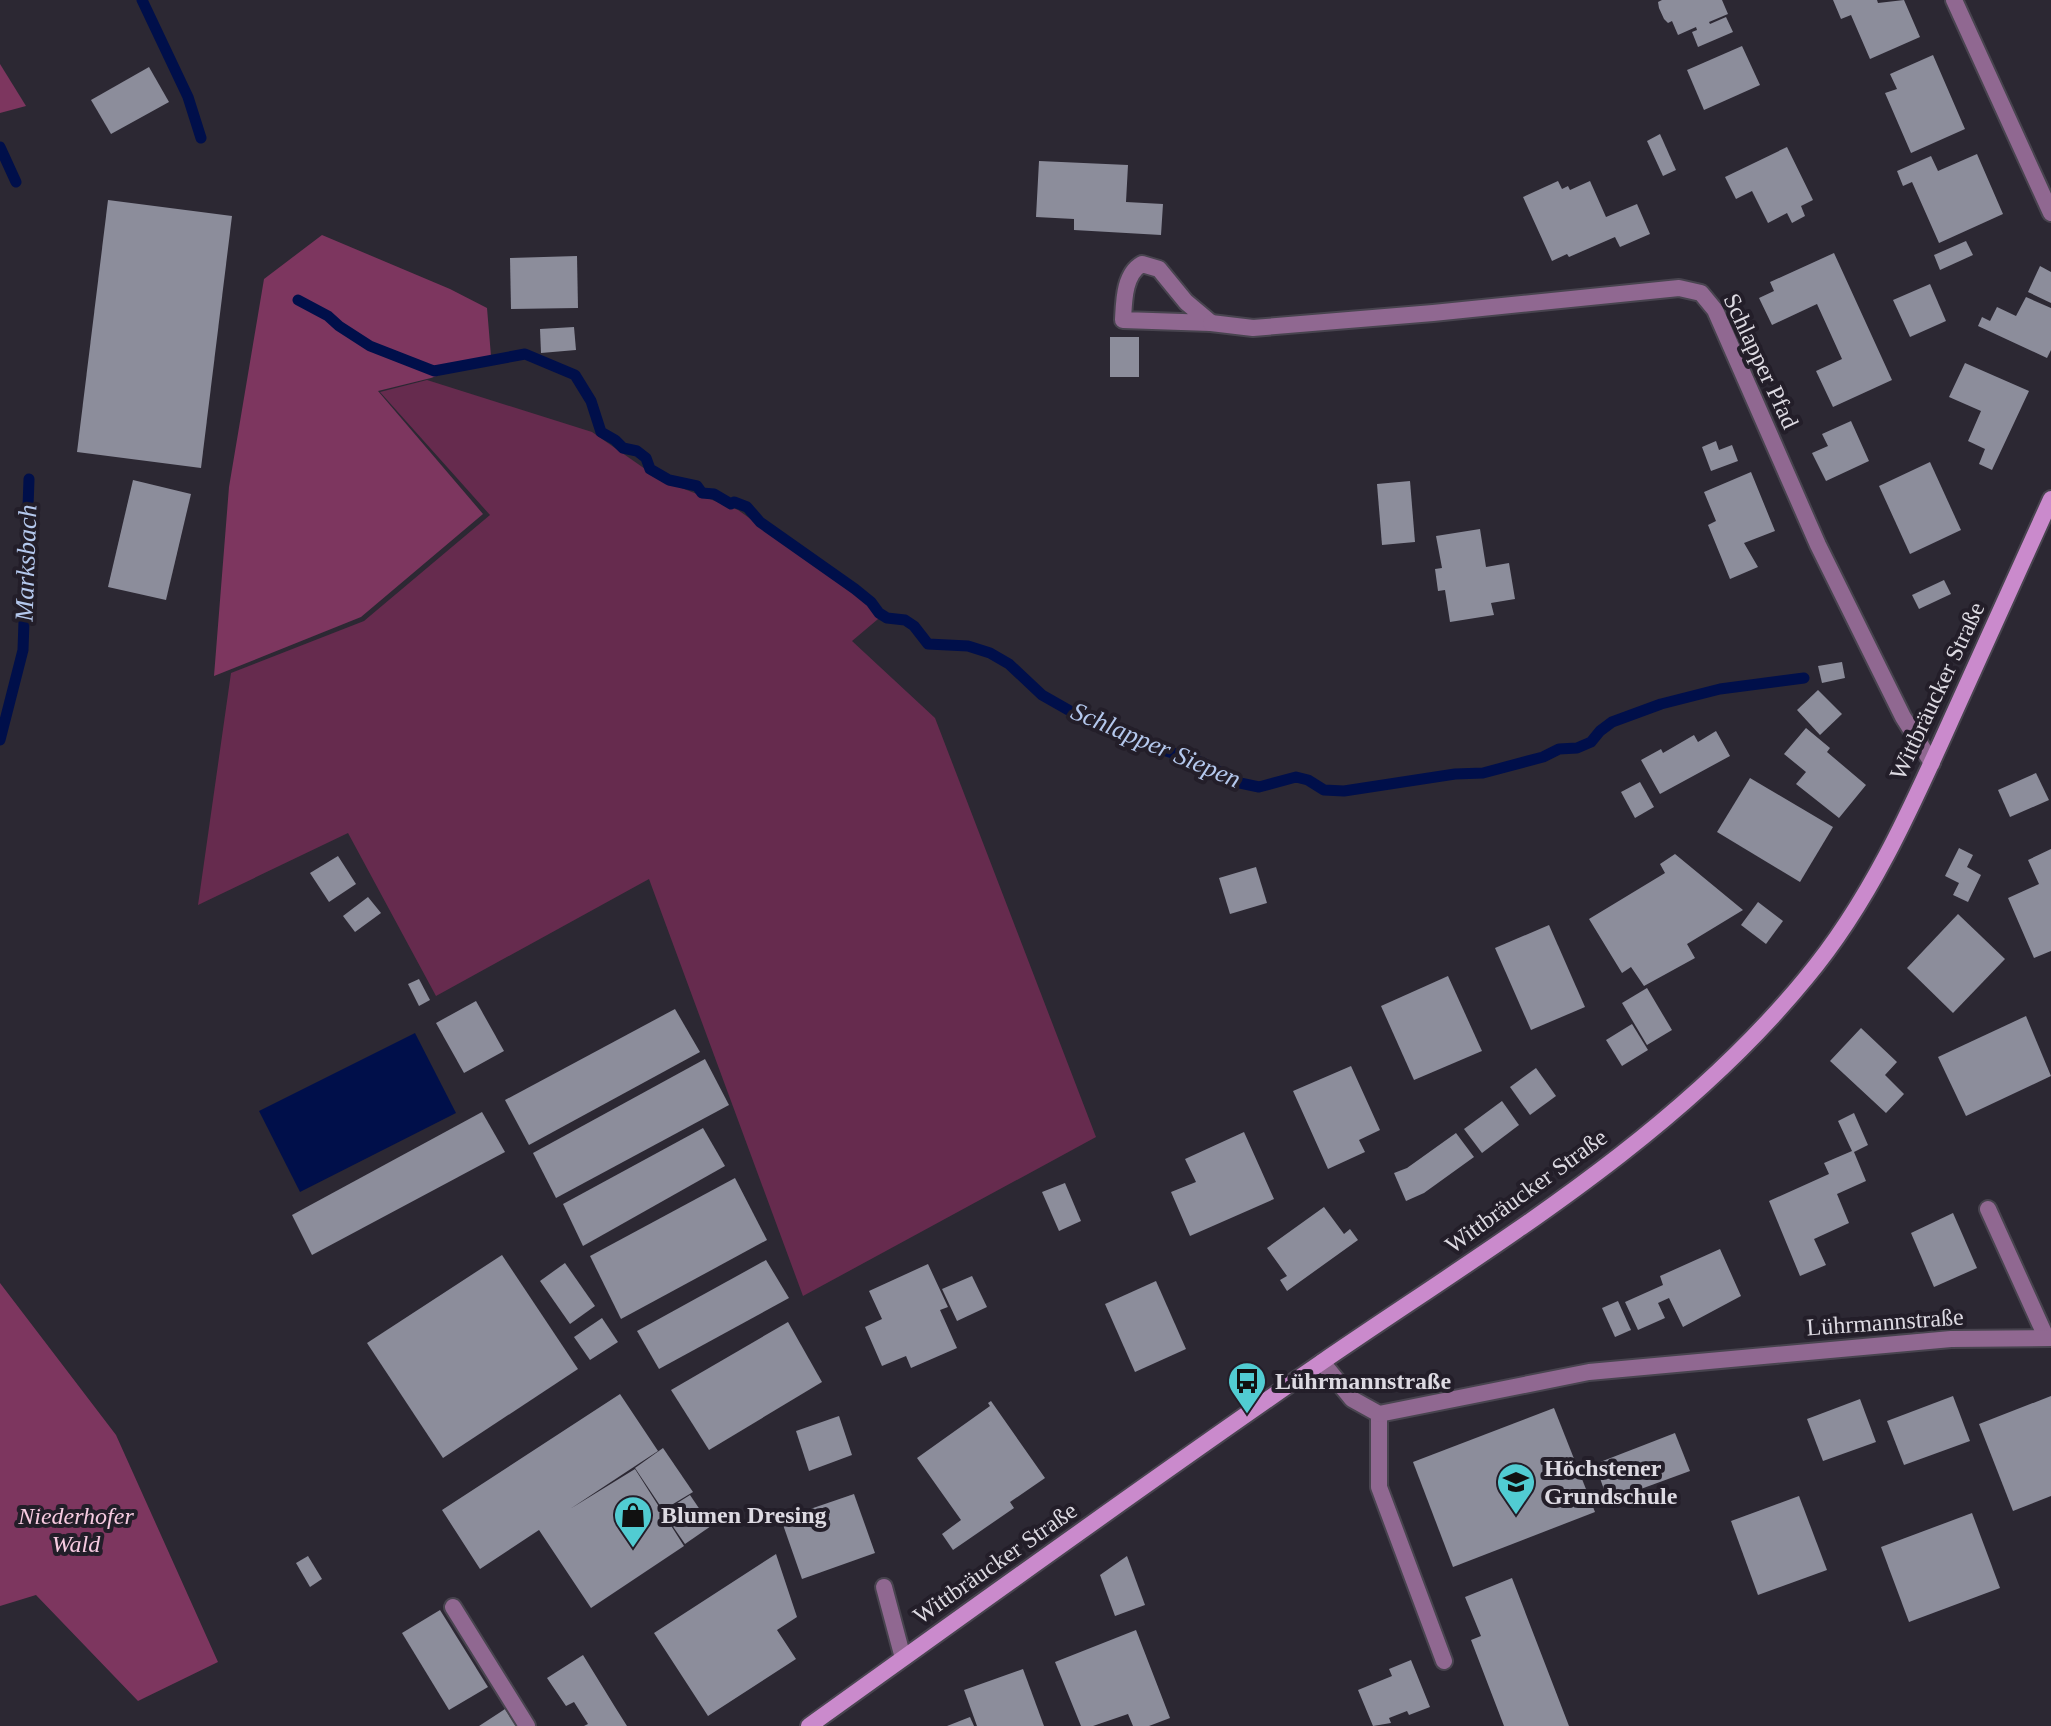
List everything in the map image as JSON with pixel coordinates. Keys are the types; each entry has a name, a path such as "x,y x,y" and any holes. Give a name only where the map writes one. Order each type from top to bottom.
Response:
{"main road":[{"name":"Wittbräucker Straße","path":"809,1726 1322,1362 1556,1205 1672,1111 1729,1060 1808,977 1860,901 1932,763 2051,499"}],"street":[{"path":"1954,0 2051,213"},
{"path":"1142,264 1159,269 1186,302 1211,323 1123,320 1124,296 1136,267 1142,264"},
{"name":"Schlapper Pfad","path":"1211,323 1253,328 1679,288 1701,293 1715,310 1818,545 1903,717 1932,763"},
{"name":"Lührmannstraße","path":"1379,1414 1589,1372 1951,1339 2048,1338 1988,1209"},
{"path":"1322,1362 1352,1399 1379,1414 1379,1487 1444,1661"},
{"path":"884,1587 903,1658"},
{"path":"453,1607 527,1726"}],"shaded area":[{"path":"427,380 592,432 661,480 738,510 884,614 852,641 935,718 1096,1137 803,1296 649,879 436,996 348,833 198,905 231,673 364,621 490,515 380,392"},
{"path":"415,1033 456,1113 300,1192 259,1111"}],"green space":[{"path":"0,64 26,106 0,113"},
{"path":"322,235 450,289 487,308 491,356 431,378 378,391 483,514 361,617 214,676 229,487 264,279"},
{"name":"Niederhofer Wald","path":"0,1283 116,1435 218,1662 138,1701 36,1595 0,1606"}],"building":[{"path":"1722,0 1728,14 1709,22 1726,17 1733,32 1698,47 1692,32 1697,30 1696,27 1678,35 1672,21 1668,23 1664,19 1658,2"},
{"path":"1833,0 1877,0 1878,3 1904,0 1920,37 1870,59 1851,15 1841,19"},
{"path":"1742,46 1760,85 1704,110 1687,70"},
{"path":"1933,55 1965,129 1911,153 1885,93 1897,89 1890,74"},
{"path":"149,67 169,102 111,134 91,100"},
{"path":"1660,134 1676,170 1663,176 1647,141"},
{"path":"1787,147 1813,200 1801,206 1805,216 1792,223 1787,213 1768,223 1752,191 1736,199 1725,177"},
{"path":"1977,154 2003,214 1939,243 1912,182 1903,186 1897,171 1931,156 1938,171"},
{"path":"1039,161 1128,165 1126,202 1163,204 1161,235 1074,230 1074,219 1036,217"},
{"path":"1558,181 1562,189 1568,186 1570,190 1590,181 1606,217 1637,204 1650,234 1620,247 1615,237 1552,261 1523,197"},
{"path":"108,200 232,216 201,468 77,452"},
{"path":"1966,241 1973,255 1940,270 1934,255"},
{"path":"1834,253 1892,380 1833,407 1816,371 1842,359 1817,304 1772,325 1759,298 1774,291 1770,282"},
{"path":"577,256 578,308 511,309 510,258"},
{"path":"2040,266 2051,272 2051,303 2028,292"},
{"path":"1930,284 1946,321 1910,337 1893,300"},
{"path":"2026,297 2051,308 2051,350 2047,358 1978,326 1982,317 1990,321 1997,307 2016,316"},
{"path":"574,327 576,350 541,353 540,329"},
{"path":"1110,337 1139,337 1139,377 1110,377"},
{"path":"1965,363 2029,391 1992,470 1979,464 1985,449 1968,441 1981,411 1949,397"},
{"path":"1851,421 1869,461 1826,481 1812,453 1828,446 1822,434"},
{"path":"1716,441 1719,450 1732,445 1738,461 1711,471 1702,447"},
{"path":"1930,462 1961,530 1910,554 1879,486"},
{"path":"1751,472 1775,531 1744,543 1758,567 1730,579 1708,525 1716,521 1704,492"},
{"path":"133,480 191,494 166,600 108,587"},
{"path":"1410,481 1415,542 1382,545 1377,484"},
{"path":"1480,529 1486,567 1509,563 1515,599 1491,603 1494,615 1450,622 1445,590 1438,591 1435,569 1442,568 1436,536"},
{"path":"1944,580 1951,594 1919,609 1912,595"},
{"path":"1842,662 1845,678 1822,683 1818,666"},
{"path":"1818,690 1842,714 1820,735 1797,710"},
{"path":"1806,728 1830,748 1827,752 1866,785 1839,818 1796,784 1806,772 1784,754"},
{"path":"1716,731 1730,756 1660,794 1641,760 1661,749 1663,753 1694,735 1698,742"},
{"path":"2036,773 2049,800 2010,817 1998,790"},
{"path":"1750,778 1833,827 1800,882 1717,832"},
{"path":"1640,782 1654,807 1635,818 1621,792"},
{"path":"1959,848 1973,855 1967,867 1981,875 1968,902 1953,895 1959,883 1945,876"},
{"path":"2051,849 2051,951 2034,958 2008,898 2039,884 2028,860"},
{"path":"1675,854 1743,910 1687,944 1695,958 1644,986 1631,967 1622,973 1589,919 1665,873 1660,864"},
{"path":"338,856 356,884 329,902 310,873"},
{"path":"1256,867 1267,903 1230,914 1219,878"},
{"path":"368,897 381,913 355,932 343,916"},
{"path":"1758,902 1783,921 1766,944 1741,925"},
{"path":"1958,914 2005,959 1953,1013 1907,968"},
{"path":"1549,925 1585,1007 1531,1030 1495,948"},
{"path":"1448,976 1482,1051 1414,1080 1381,1006"},
{"path":"419,979 430,1000 419,1006 408,984"},
{"path":"1647,988 1672,1030 1647,1045 1622,1003"},
{"path":"476,1001 504,1051 464,1073 436,1023"},
{"path":"675,1009 700,1052 529,1145 505,1100"},
{"path":"2026,1016 2051,1076 1966,1116 1938,1057"},
{"path":"1632,1024 1648,1050 1622,1066 1606,1040"},
{"path":"1861,1028 1897,1062 1885,1075 1904,1094 1886,1113 1830,1061"},
{"path":"705,1059 729,1105 556,1198 533,1153"},
{"path":"1351,1066 1380,1130 1359,1140 1365,1152 1328,1169 1293,1091"},
{"path":"1536,1068 1556,1096 1530,1115 1510,1087"},
{"path":"1502,1101 1519,1125 1482,1153 1464,1129"},
{"path":"482,1112 505,1152 312,1255 292,1215"},
{"path":"1854,1113 1868,1145 1854,1152 1866,1181 1837,1194 1849,1223 1814,1239 1826,1265 1800,1276 1769,1201 1829,1174 1824,1163 1852,1151 1838,1121"},
{"path":"703,1128 725,1166 583,1246 563,1204"},
{"path":"1244,1132 1274,1199 1190,1236 1171,1192 1196,1182 1185,1159"},
{"path":"1456,1133 1474,1157 1424,1193 1406,1201 1394,1173 1407,1168"},
{"path":"735,1178 767,1240 621,1319 590,1256"},
{"path":"1065,1183 1081,1221 1059,1231 1042,1192"},
{"path":"1324,1207 1344,1234 1350,1229 1358,1240 1287,1291 1280,1280 1287,1276 1267,1248"},
{"path":"1953,1213 1977,1268 1934,1287 1911,1233"},
{"path":"1720,1249 1741,1296 1683,1327 1669,1298 1658,1303 1665,1318 1638,1330 1625,1302 1663,1285 1660,1276"},
{"path":"502,1255 578,1369 443,1458 367,1343"},
{"path":"766,1260 789,1298 659,1369 637,1331"},
{"path":"565,1263 595,1306 570,1324 540,1281"},
{"path":"928,1264 948,1307 940,1310 957,1348 911,1368 906,1356 882,1366 865,1327 882,1319 869,1291"},
{"path":"972,1276 987,1307 957,1321 942,1289"},
{"path":"1156,1281 1186,1349 1135,1372 1105,1304"},
{"path":"1618,1301 1631,1330 1615,1337 1602,1308"},
{"path":"602,1318 618,1342 590,1360 574,1337"},
{"path":"788,1322 822,1382 709,1450 671,1390"},
{"path":"620,1394 658,1451 570,1509 635,1469 684,1546 591,1608 539,1530 480,1569 442,1510"},
{"path":"1953,1396 1970,1441 1904,1465 1887,1421"},
{"path":"2051,1396 2051,1496 2013,1511 1979,1424"},
{"path":"1860,1399 1876,1442 1823,1461 1807,1419"},
{"path":"991,1401 1045,1478 1010,1502 1014,1508 953,1550 942,1534 961,1520 917,1458 990,1406 988,1403"},
{"path":"1554,1408 1595,1512 1453,1567 1413,1462"},
{"path":"839,1416 852,1455 809,1471 796,1431"},
{"path":"1675,1433 1690,1471 1608,1501 1595,1464"},
{"path":"663,1448 693,1492 663,1510 635,1468"},
{"path":"854,1494 875,1553 802,1579 781,1519"},
{"path":"690,1495 711,1526 685,1544 663,1512"},
{"path":"1799,1496 1827,1570 1758,1595 1731,1521"},
{"path":"1972,1513 2000,1588 1909,1622 1881,1547"},
{"path":"776,1554 797,1617 777,1630 796,1659 708,1716 654,1633"},
{"path":"308,1556 322,1579 310,1587 296,1563"},
{"path":"1127,1556 1145,1605 1115,1616 1100,1575"},
{"path":"1512,1578 1569,1726 1504,1726 1471,1640 1481,1636 1465,1597"},
{"path":"440,1610 488,1687 449,1710 402,1633"},
{"path":"1136,1630 1170,1718 1149,1726 1133,1726 1128,1714 1093,1726 1081,1726 1055,1662"},
{"path":"583,1655 627,1726 584,1726 588,1724 574,1702 566,1706 547,1678"},
{"path":"1411,1660 1430,1707 1409,1715 1407,1711 1389,1718 1391,1723 1373,1726 1358,1690 1392,1676 1389,1669"},
{"path":"1023,1669 1044,1726 977,1726 964,1690"},
{"path":"505,1709 516,1726 479,1726 499,1713"},
{"path":"970,1717 974,1726 947,1726"}],"waterway":[{"name":"Schlapper Siepen","path":"142,0 188,97 201,138"},
{"name":"Marksbach","path":"0,147 16,182"},
{"name":"Schlapper Siepen","path":"298,300 328,316 370,346 434,371 525,354 575,375 591,401 601,432 623,448 637,451 646,458 650,469 669,480 697,486 702,493 714,494 731,504 734,502 747,507 760,522 855,589 879,613 887,618 905,620 914,626 928,644 968,646 990,653 1009,664 1042,695 1093,724 1102,724 1111,731 1119,731 1145,744 1203,763 1240,783 1259,787 1296,777 1324,790 1344,791 1455,774 1483,773 1543,757 1559,749 1577,748 1591,742 1612,722 1661,704 1720,689 1804,678"},
{"name":"Marksbach","path":"0,740 23,650 29,479"}],"place":[{"name":"Lührmannstraße","path":"1247,1415"},
{"name":"Höchstener Grundschule","path":"1516,1516"},
{"name":"Blumen Dresing","path":"633,1549"}]}
